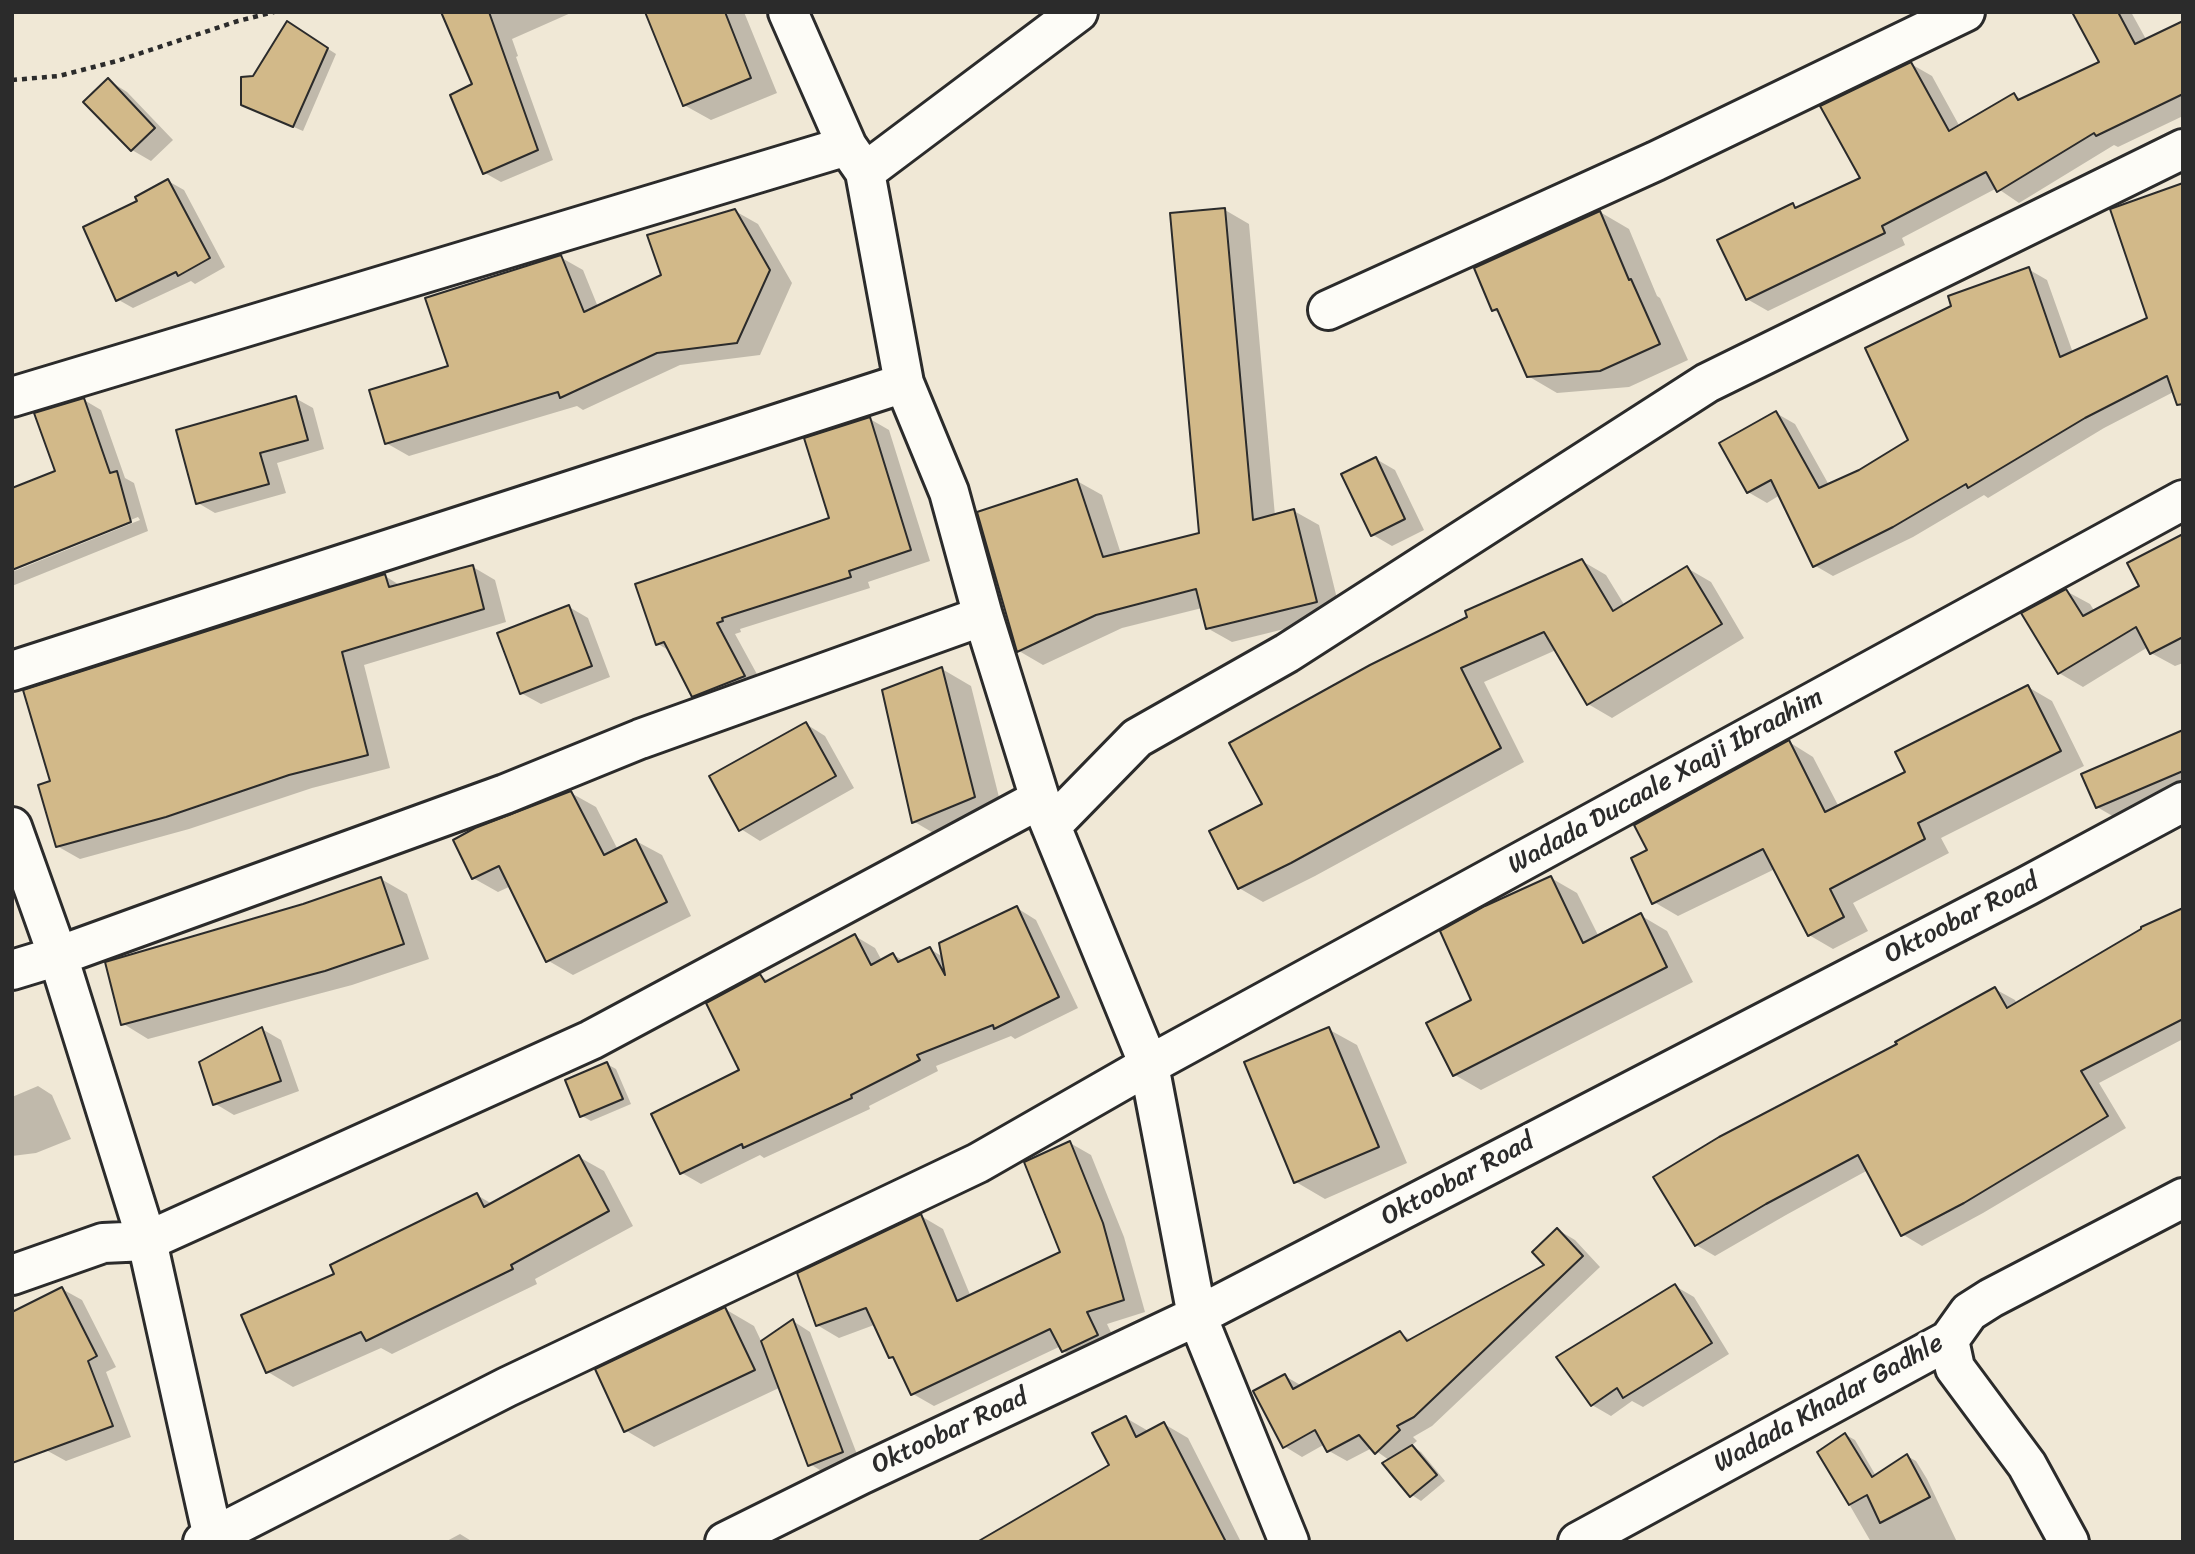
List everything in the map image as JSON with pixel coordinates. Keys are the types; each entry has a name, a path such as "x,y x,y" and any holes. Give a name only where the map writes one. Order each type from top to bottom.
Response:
{"street":[{"path":"788,12 856,159 904,383 949,492 983,616 1046,813 1149,1065 1197,1316 1290,1542"},
{"path":"12,397 856,159 1078,12"},
{"path":"1328,310 1656,161 1915,24 1965,12"},
{"path":"12,1275 103,1243 147,1241 591,1040 1046,813 1138,738 1287,653 1707,383 2183,149"},
{"path":"12,671 904,383"},
{"name":"Wadada Ducaale Xaaji Ibraahim","path":"210,1540 507,1387 978,1163 1149,1065 2183,500"},
{"path":"12,970 58,956 505,794 640,739 983,616"},
{"name":"Oktoobar Road","path":"725,1542 860,1475 1197,1316 2183,802"},
{"path":"12,827 58,956 147,1241 210,1540"},
{"name":"Wadada Khadar Gadhle","path":"1578,1542 1949,1340 1969,1312 1991,1298 2183,1198"},
{"path":"1949,1340 1955,1368 2027,1465 2069,1542"}],"path":[{"path":"12,80 59,76 117,61 238,21 274,12"}],"building":[{"path":"441,12 489,12 538,150 483,174 450,95 472,84"},
{"path":"645,12 725,12 751,78 683,106"},
{"path":"2072,12 2118,12 2135,44 2183,21 2183,94 2096,136 2094,133 1997,192 1986,172 1882,226 1885,233 1746,300 1717,240 1793,203 1795,208 1860,178 1820,106 1911,62 1949,131 2014,93 2018,100 2099,62"},
{"path":"287,21 328,48 293,127 241,105 241,77 253,76"},
{"path":"108,78 155,128 131,151 83,102"},
{"path":"168,179 210,258 178,276 176,272 116,301 83,227 137,201 135,197"},
{"path":"2183,183 2183,404 2177,405 2167,376 2085,418 1968,488 1966,484 1893,527 1813,567 1771,480 1747,493 1719,443 1776,411 1819,488 1859,470 1908,440 1865,348 1951,306 1948,296 2029,267 2060,357 2147,318 2110,209"},
{"path":"1225,208 1253,520 1294,509 1317,602 1206,629 1196,589 1096,615 1017,652 977,512 1077,479 1103,557 1199,533 1170,213"},
{"path":"735,209 770,270 737,343 657,353 560,398 558,392 385,444 369,390 448,366 425,298 561,255 584,312 661,275 647,235"},
{"path":"1600,211 1660,344 1600,371 1527,377 1497,309 1492,311 1474,268"},
{"path":"296,396 308,440 260,453 269,484 196,504 176,430"},
{"path":"84,398 110,473 117,471 131,522 12,570 12,488 55,471 34,413"},
{"path":"870,417 911,550 849,571 851,577 722,618 723,621 717,623 745,676 692,697 664,642 656,645 635,584 829,518 804,438"},
{"path":"1376,457 1405,519 1371,536 1341,474"},
{"path":"2183,534 2183,637 2150,654 2136,627 2058,674 2021,613 2066,589 2083,616 2139,586 2127,563"},
{"path":"1582,559 1613,611 1687,566 1722,624 1587,705 1544,632 1461,668 1501,748 1291,863 1238,889 1209,831 1262,804 1229,743 1370,665 1467,617 1465,611"},
{"path":"473,565 484,609 342,652 368,755 289,775 166,817 56,847 38,785 50,781 23,690 385,574 389,587"},
{"path":"569,605 592,666 520,694 497,633"},
{"path":"942,667 975,797 912,823 882,690"},
{"path":"2028,685 2061,751 1918,823 1925,839 1830,889 1844,917 1808,936 1763,849 1652,904 1631,858 1647,850 1634,825 1789,740 1825,812 1905,772 1895,752"},
{"path":"806,722 836,776 739,831 709,776"},
{"path":"2183,730 2183,771 2096,808 2081,774"},
{"path":"571,791 604,855 636,839 667,902 546,962 499,866 472,879 453,840 475,828"},
{"path":"1551,876 1583,943 1641,913 1667,967 1453,1076 1426,1023 1471,1000 1440,931 1485,906"},
{"path":"381,877 404,944 325,971 121,1025 105,962 303,904"},
{"path":"1017,906 1059,997 994,1029 993,1025 917,1055 920,1060 851,1095 852,1098 743,1148 742,1144 680,1174 651,1114 739,1070 706,1003 760,974 765,982 855,934 871,965 893,953 898,962 930,947 945,975 939,943"},
{"path":"2183,908 2183,1019 2081,1071 2108,1116 1964,1203 1901,1236 1858,1155 1695,1246 1653,1177 1719,1137 1897,1044 1895,1042 1995,987 2007,1008 2141,927"},
{"path":"262,1027 281,1081 213,1105 199,1062"},
{"path":"1329,1027 1379,1147 1294,1183 1244,1062"},
{"path":"607,1062 623,1099 580,1117 565,1080"},
{"path":"1070,1141 1103,1223 1124,1300 1087,1312 1098,1335 1062,1352 1050,1329 911,1395 893,1357 889,1358 866,1308 816,1326 797,1273 921,1214 957,1301 1060,1252 1024,1162"},
{"path":"579,1155 609,1211 511,1265 513,1269 366,1341 361,1332 266,1373 241,1315 334,1274 330,1265 477,1193 484,1207"},
{"path":"1557,1228 1583,1256 1414,1417 1397,1426 1400,1430 1375,1454 1359,1435 1327,1452 1315,1430 1283,1448 1253,1391 1285,1374 1293,1389 1400,1331 1407,1341 1544,1265 1532,1252"},
{"path":"1675,1284 1712,1343 1623,1398 1617,1388 1591,1406 1556,1357"},
{"path":"62,1287 97,1356 88,1361 113,1426 12,1463 12,1312"},
{"path":"725,1307 755,1370 624,1432 595,1369"},
{"path":"793,1319 843,1452 808,1466 761,1341"},
{"path":"1126,1416 1136,1437 1164,1422 1226,1542 977,1542 1109,1465 1092,1433"},
{"path":"1845,1433 1872,1477 1907,1454 1930,1497 1880,1523 1867,1495 1849,1505 1817,1452"},
{"path":"1412,1445 1437,1475 1410,1497 1382,1463"}]}
